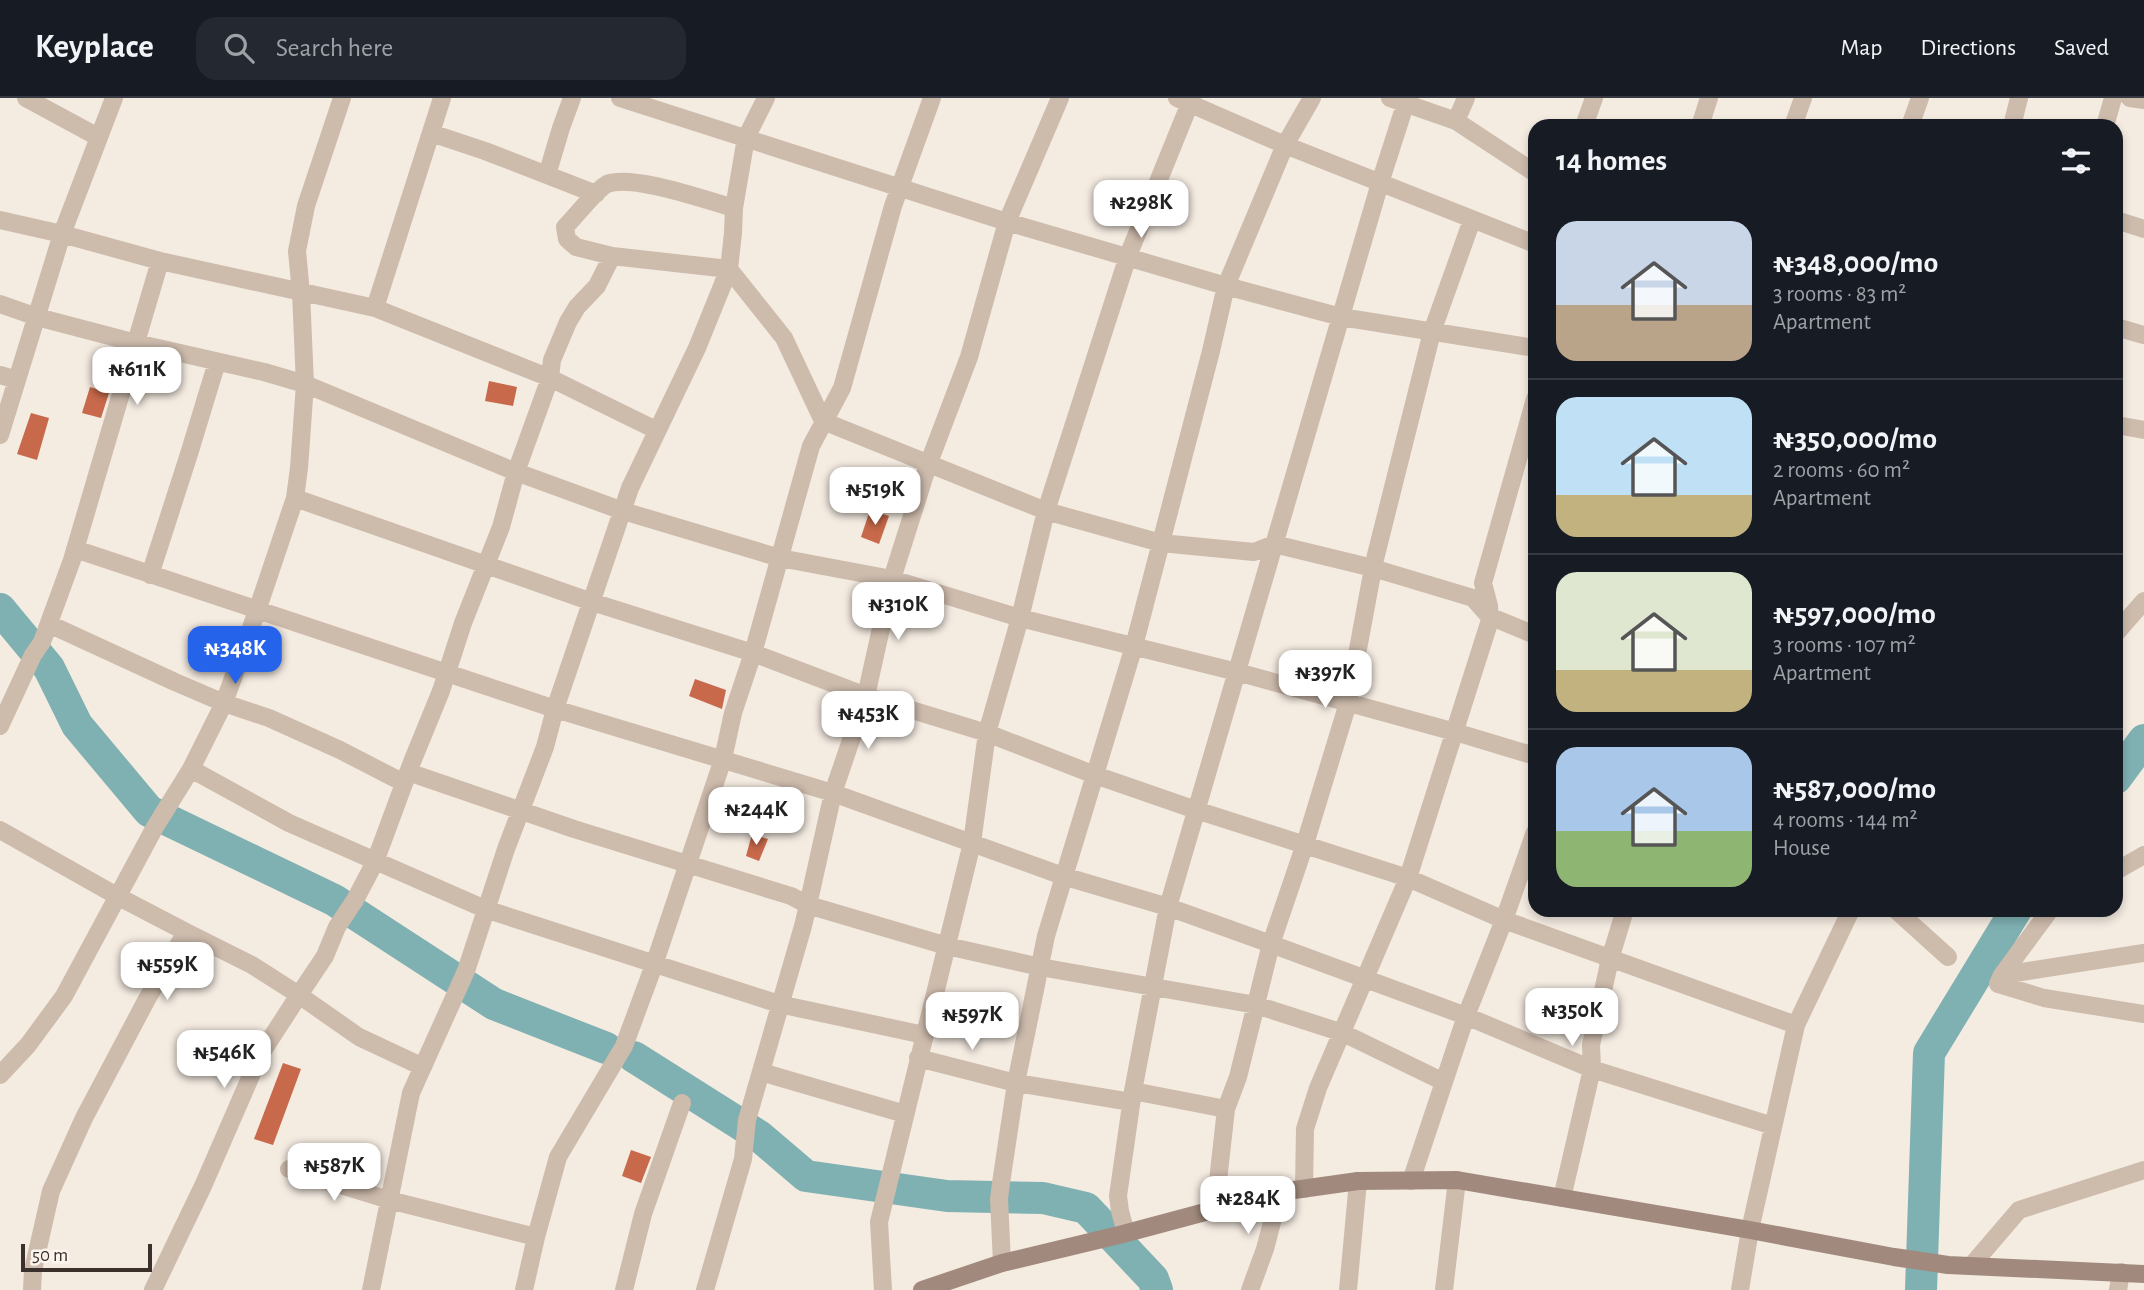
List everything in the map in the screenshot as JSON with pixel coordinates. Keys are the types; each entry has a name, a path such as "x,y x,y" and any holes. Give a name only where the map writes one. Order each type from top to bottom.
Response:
{"street":[{"path":"26,98 98,137"},
{"path":"0,435 9,378 37,317 62,234 114,98"},
{"path":"1,1072 28,1045 64,996 155,827 191,769 224,703 257,611 295,498 305,384 297,251 306,206 342,98"},
{"path":"375,308 442,98"},
{"path":"547,175 572,98"},
{"path":"620,98 1007,222 1226,286 1341,317 1528,347"},
{"path":"371,1290 411,1093 466,971 485,909 545,747 555,709 630,488 697,348 729,269 734,208 746,138 766,98"},
{"path":"524,1290 558,1157 624,1046 688,866 723,759 733,713 753,653 811,446 842,388 893,206 932,98"},
{"path":"705,1290 743,1159 747,1120 800,939 833,793 866,696 892,579 928,465 969,357 1007,222 1060,98"},
{"path":"1002,1263 1000,1191 1016,1083 1046,936 1134,646 1226,286 1285,145 1312,98"},
{"path":"1456,121 1466,98"},
{"path":"1586,119 1594,98"},
{"path":"1702,119 1709,98"},
{"path":"1796,119 1803,98"},
{"path":"1912,119 1920,98"},
{"path":"2014,119 2019,98"},
{"path":"2107,119 2113,98"},
{"path":"2130,98 2144,100"},
{"path":"883,1290 879,1222 972,843 988,733 1046,511 1128,256 1186,100 1285,145 1528,241"},
{"path":"1119,1234 1118,1196 1132,1096 1168,907 1380,183 1397,102 1456,121 1528,168"},
{"path":"431,133 596,194"},
{"path":"734,208 655,186 620,181 605,185 565,227 567,239 576,247 612,256 729,269 784,338 823,421 1046,511 1161,542 1254,552 1274,544 1373,568 1473,598 1489,616 1528,632"},
{"path":"0,220 160,261 375,308 550,378 656,430"},
{"path":"1215,1208 1226,1110 1238,1077 1271,944 1348,703 1373,568 1432,332 1472,220"},
{"path":"2123,222 2144,229"},
{"path":"153,1290 204,1186 260,1055 325,956 337,927 375,862 500,527 516,472 550,378 552,360 576,307 597,286 612,256"},
{"path":"0,726 49,624 75,550 160,261"},
{"path":"0,304 136,344 305,384 516,472 622,511 780,558 892,579 1020,618 1237,672 1528,754"},
{"path":"2123,329 2144,335"},
{"path":"150,575 217,362"},
{"path":"1304,1189 1305,1129 1318,1087 1366,981 1408,878 1489,616 1483,583 1528,424"},
{"path":"2123,426 2144,430"},
{"path":"295,498 592,603 753,653 866,696 988,733 1095,775 1196,810 1408,878 1504,919 1796,1025"},
{"path":"75,550 555,709 833,793 1063,876 1168,907 1271,944 1466,1016 1592,1069 1773,1126"},
{"path":"2123,618 2144,601"},
{"path":"49,624 224,703 269,718 406,778 521,811 688,866 791,896 808,905 947,946 1040,967 1256,1005 1343,1033 1444,1082"},
{"path":"191,769 289,823 485,909 779,1004 924,1035"},
{"path":"0,830 117,896 252,965 359,1037 423,1067"},
{"path":"1411,1181 1466,1016 1528,852"},
{"path":"2123,867 2144,855"},
{"path":"1562,1198 1592,1069 1591,1045 1610,959 1623,917"},
{"path":"1740,1290 1750,1230 1796,1025 1848,917"},
{"path":"1904,917 1948,957"},
{"path":"2045,917 1998,984 2044,998 2144,1014"},
{"path":"32,1290 33,1270 51,1191 84,1118 186,932"},
{"path":"2002,975 2144,953"},
{"path":"918,1058 1016,1083 1226,1110"},
{"path":"761,1072 905,1114"},
{"path":"624,1290 643,1214 682,1103"},
{"path":"289,1169 390,1200 536,1237"},
{"path":"1971,1266 2019,1210 2144,1170"},
{"path":"1444,1290 1457,1180"},
{"path":"923,1290 1002,1263 1215,1208 1280,1192 1358,1181 1457,1180 1948,1265 2144,1274"},
{"path":"1349,1290 1358,1181"},
{"path":"1250,1290 1265,1249 1280,1192"},
{"path":"2118,1290 2121,1272"}],"building":[{"path":"489,381 517,387 513,406 485,401"},
{"path":"90,387 109,393 101,418 82,413"},
{"path":"31,413 49,418 37,460 17,454"},
{"path":"870,510 889,516 879,544 861,537"},
{"path":"695,679 726,690 722,709 689,696"},
{"path":"752,834 768,839 759,861 746,856"},
{"path":"283,1063 301,1069 273,1145 254,1139"},
{"path":"631,1150 651,1157 641,1183 622,1176"}],"waterway":[{"path":"0,609 49,668 77,725 149,811 334,900 494,1004 606,1048"},
{"path":"2123,768 2144,740"},
{"path":"1921,1290 1929,1053 2012,917"},
{"path":"634,1057 759,1136 806,1176 947,1196 1043,1198 1086,1208 1153,1279 1157,1290"}]}
